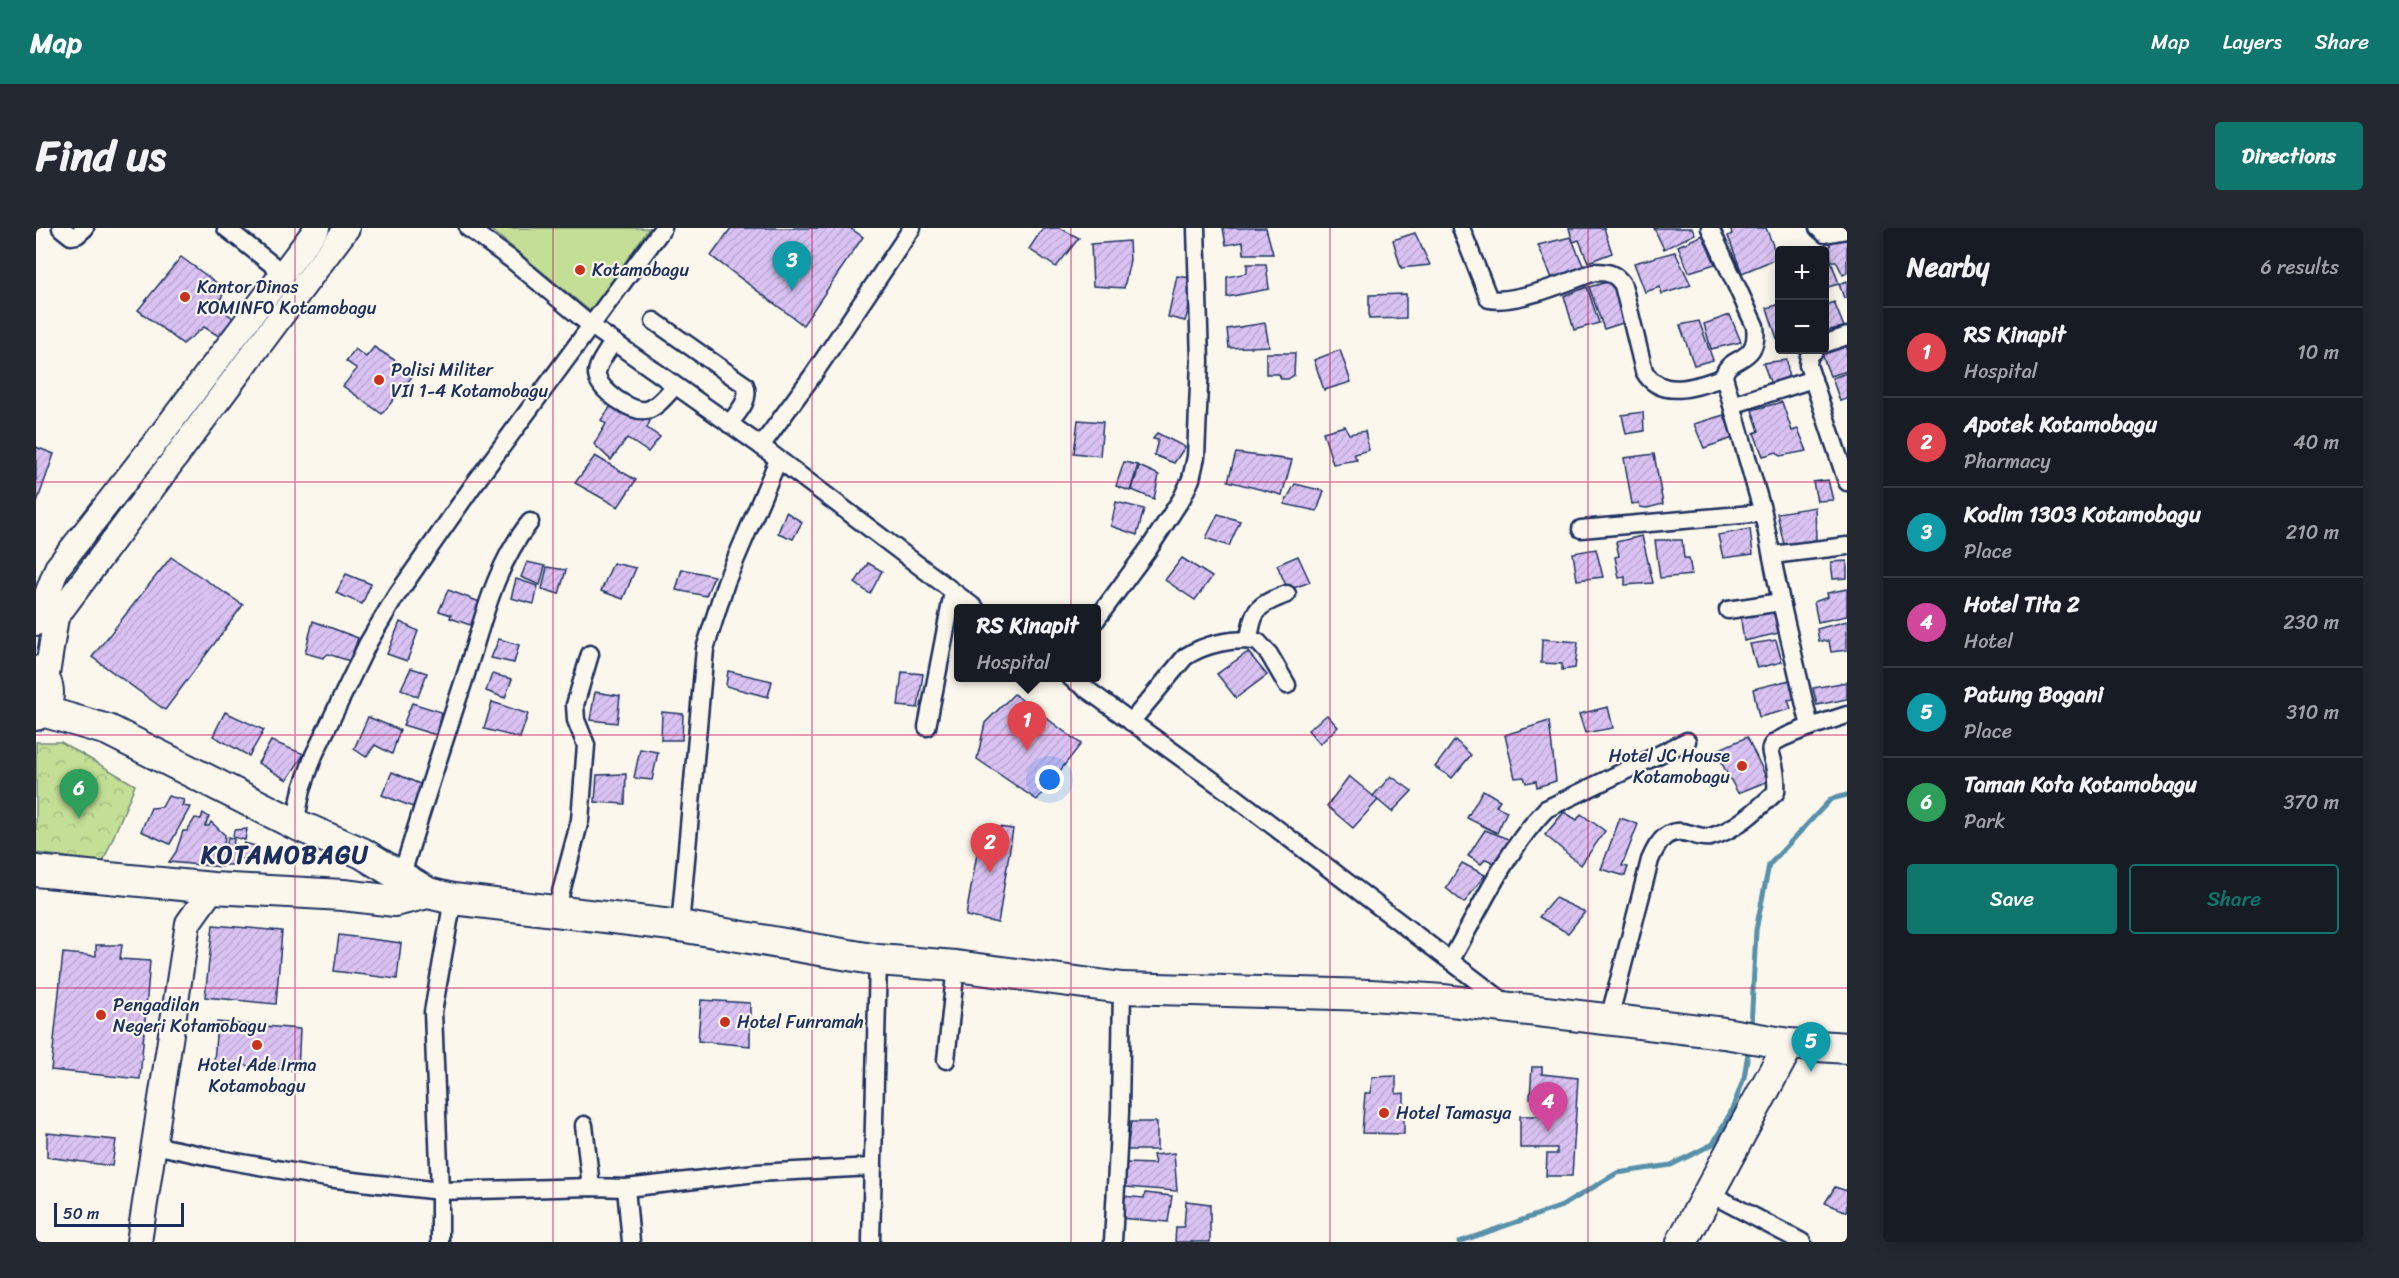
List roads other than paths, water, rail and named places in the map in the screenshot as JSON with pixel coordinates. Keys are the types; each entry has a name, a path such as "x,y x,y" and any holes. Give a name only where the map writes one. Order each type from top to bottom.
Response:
{"highway":[{"path":"41,676 48,697 39,713 108,730 296,824 362,853 401,878 441,896"},
{"path":"344,895 362,853"},
{"path":"36,871 213,888 344,895 395,901 441,896 680,926 878,960 956,966 1122,988 1371,995 1443,1000 1780,1042 1847,1048"},
{"path":"1682,1242 1730,1153 1780,1042"}],"main road":[{"path":"36,624 57,568 317,228"},
{"path":"41,676 56,616 347,228"},
{"path":"171,884 188,923"},
{"path":"139,1242 188,923 213,888"}],"street":[{"path":"61,228 71,236 77,235 85,228"},
{"path":"226,228 284,274"},
{"path":"468,228 512,260 590,325 761,446 969,604"},
{"path":"296,824 302,789 314,755 368,643 394,599 590,325 663,228"},
{"path":"761,446 813,375 912,228"},
{"path":"1101,613 1150,547 1182,498 1191,479 1196,457 1200,360 1196,228"},
{"path":"1461,228 1489,299 1500,301 1515,299 1594,272 1606,272 1618,276 1623,285 1644,371 1648,378 1656,385 1678,388 1695,387 1724,377"},
{"path":"1710,228 1755,326 1756,337 1752,349 1727,367 1724,377 1763,513 1810,727"},
{"path":"1818,228 1825,234 1847,230"},
{"path":"654,321 745,385 748,392 746,401 729,424"},
{"path":"1829,342 1847,336"},
{"path":"613,342 597,375 601,384 612,396 634,410 646,410 652,408 675,386"},
{"path":"1811,354 1808,365 1847,482"},
{"path":"1732,405 1814,379"},
{"path":"680,926 705,649 726,582 778,460"},
{"path":"1581,530 1763,513"},
{"path":"401,878 483,615 507,558 530,522"},
{"path":"1772,555 1847,546"},
{"path":"927,727 953,592"},
{"path":"1249,639 1254,613 1262,603 1287,594"},
{"path":"1728,610 1781,602"},
{"path":"1131,722 1185,657 1197,649 1249,639 1258,642 1269,654 1287,686"},
{"path":"556,911 580,820 586,745 576,720 575,705 590,654"},
{"path":"1076,682 1226,790 1513,1009"},
{"path":"1609,1019 1650,860 1658,842 1668,833 1678,831 1701,837 1711,836 1749,815 1776,792 1777,783 1769,748 1773,741 1847,715"},
{"path":"1451,960 1524,834 1546,809 1687,741"},
{"path":"440,1242 433,1012 441,896"},
{"path":"871,1242 878,960"},
{"path":"946,1060 956,966"},
{"path":"1113,1242 1120,1112 1122,988"},
{"path":"584,1125 591,1187"},
{"path":"154,1145 327,1178 440,1191 626,1188 756,1173 873,1167"},
{"path":"626,1188 632,1242"},
{"path":"1707,1192 1802,1242"}],"waterway":[{"path":"1751,1028 1756,930 1769,865 1831,799 1847,795"},
{"path":"1459,1242 1562,1206 1617,1173 1671,1165 1713,1144 1732,1110 1744,1078 1749,1046"}],"place":[{"name":"Kotamobagu","path":"580,270"},
{"name":"Kodim 1303 Kotamobagu","path":"792,291"},
{"name":"Kantor Dinas KOMINFO Kotamobagu","path":"185,297"},
{"name":"Polisi Militer VII 1-4 Kotamobagu","path":"379,380"},
{"name":"RS Kinapit","path":"1027,751"},
{"name":"Hotel JC House Kotamobagu","path":"1742,766"},
{"name":"Taman Kota Kotamobagu","path":"79,819"},
{"name":"Apotek Kotamobagu","path":"990,873"},
{"name":"Pengadilan Negeri Kotamobagu","path":"101,1015"},
{"name":"Hotel Funramah","path":"725,1022"},
{"name":"Hotel Ade Irma Kotamobagu","path":"257,1045"},
{"name":"Patung Bogani","path":"1811,1072"},
{"name":"Hotel Tamasya","path":"1384,1113"},
{"name":"Hotel Tita 2","path":"1548,1132"}],"district":[{"name":"KOTAMOBAGU","path":"285,855"}]}
